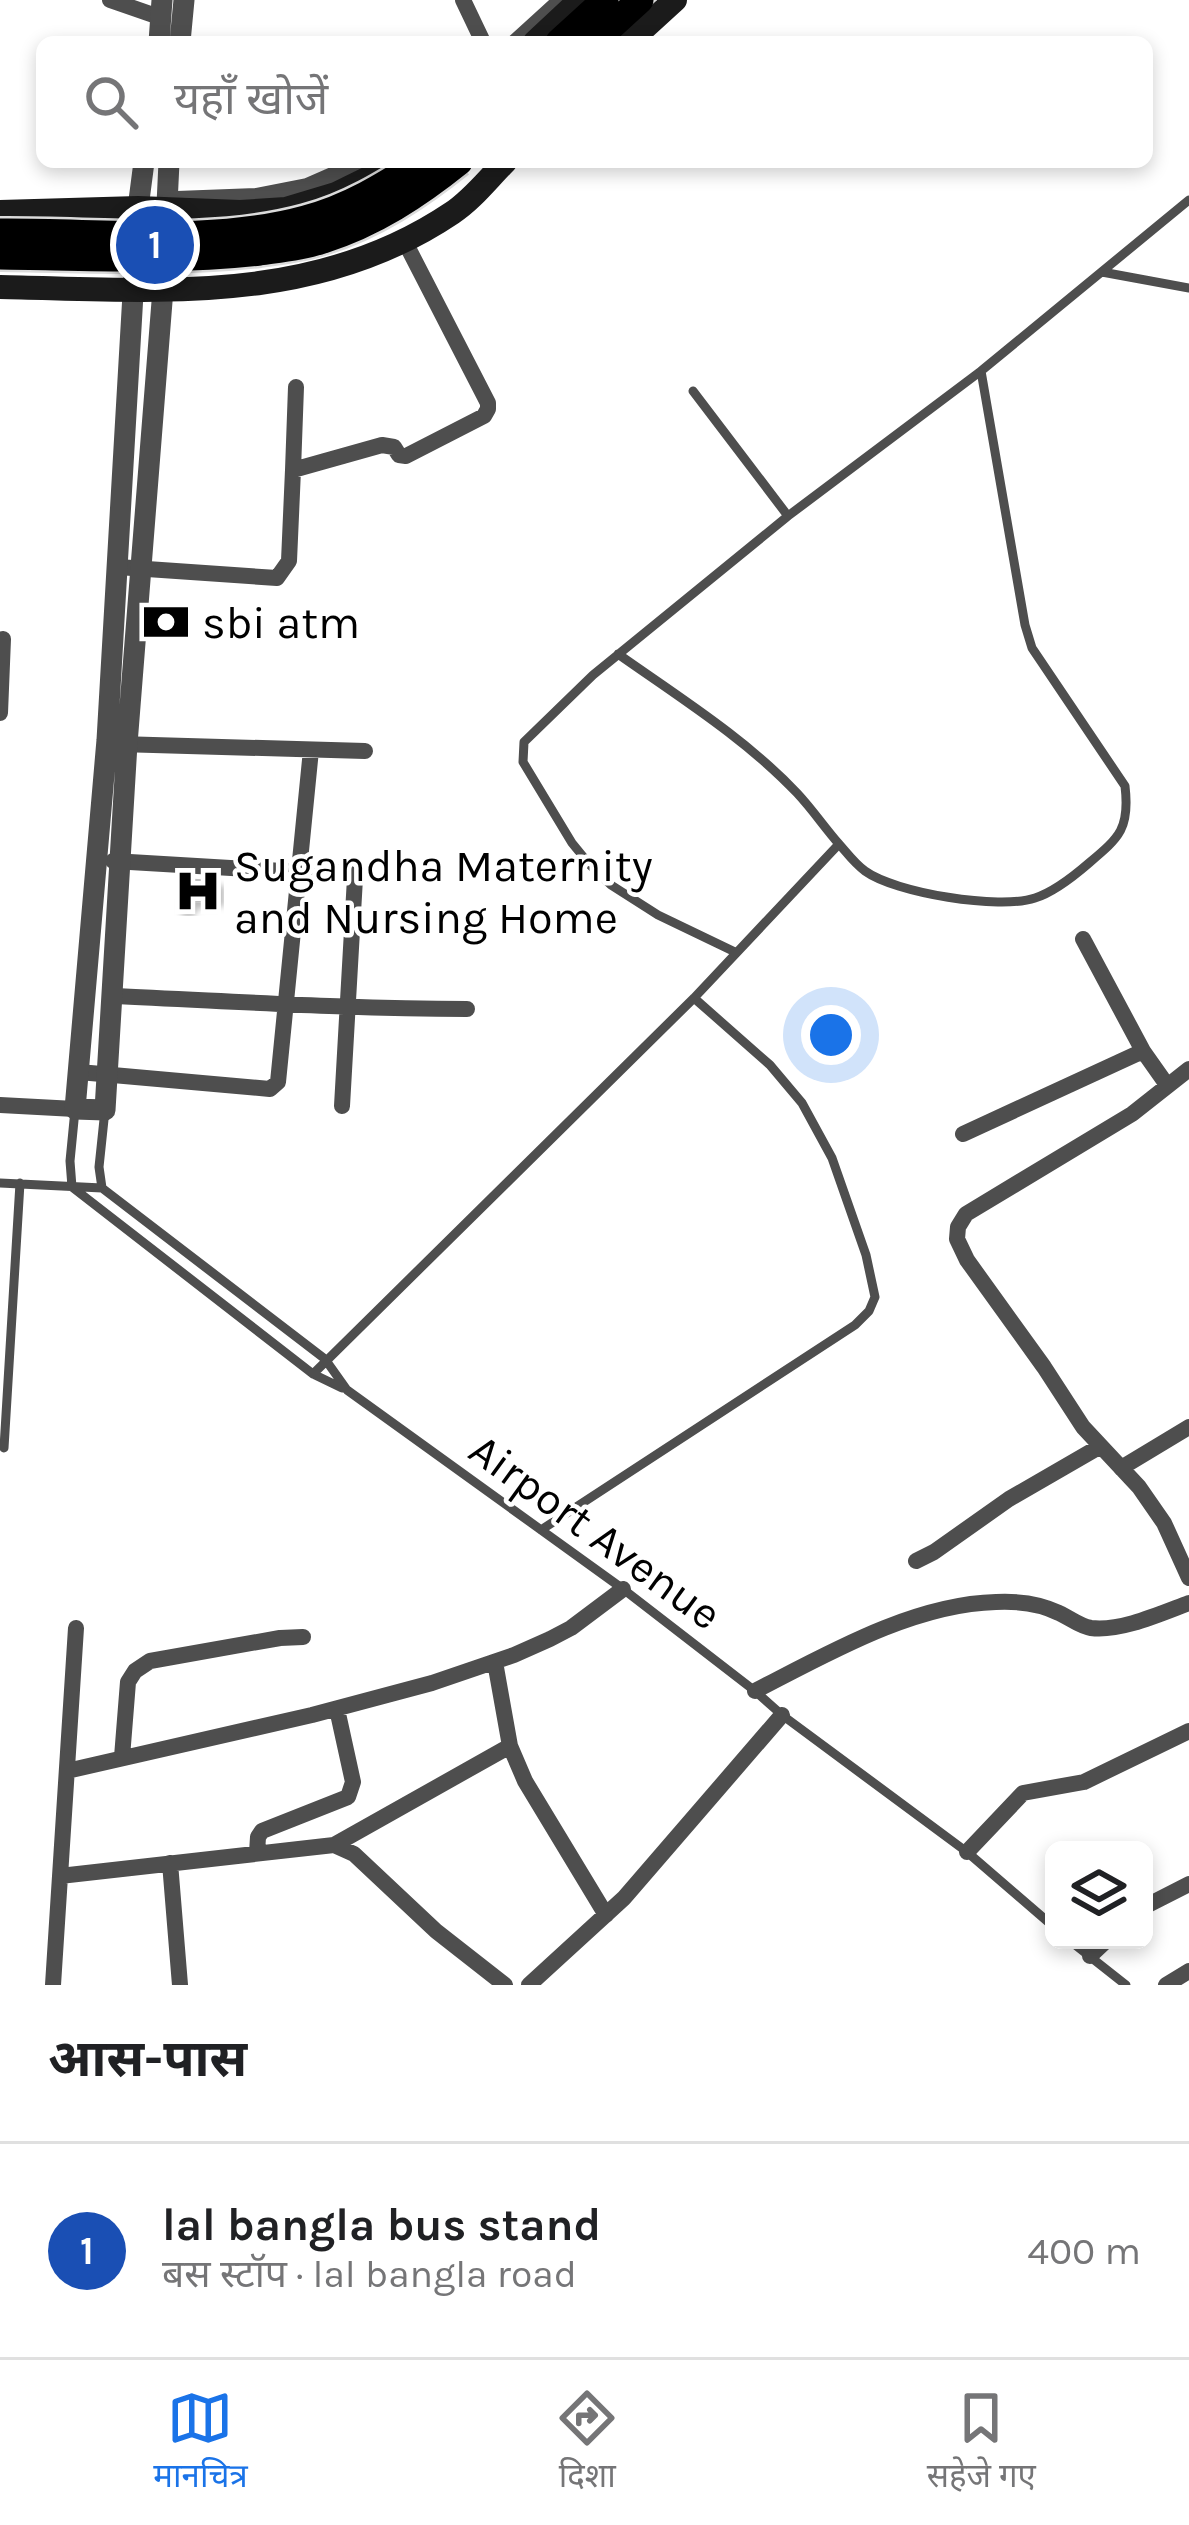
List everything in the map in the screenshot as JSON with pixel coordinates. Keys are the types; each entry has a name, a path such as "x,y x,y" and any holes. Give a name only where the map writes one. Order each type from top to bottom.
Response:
{"highway":[{"path":"566,36 605,0"},
{"path":"601,36 640,0"},
{"path":"0,232 176,233 274,226 336,209 412,168"},
{"path":"0,256 174,258 288,249 358,227 406,202 451,168"}],"main road":[{"path":"542,36 580,0"},
{"path":"636,36 675,0"},
{"path":"0,212 166,205 240,212 286,209 336,194 389,168"},
{"path":"0,287 258,286 357,262 405,242 457,210 499,168"}],"street":[{"path":"110,0 162,9"},
{"path":"181,36 184,0"},
{"path":"463,0 480,36"},
{"path":"521,36 560,0"},
{"path":"0,1105 105,1110 121,861 117,744 129,568 128,422 143,168"},
{"path":"129,568 152,426 169,168"},
{"path":"166,205 307,186 348,168"},
{"path":"293,470 382,445 406,456 484,416 488,409 405,242"},
{"path":"129,568 278,578 289,561 296,387"},
{"path":"128,422 152,426"},
{"path":"0,713 3,639"},
{"path":"117,744 365,752"},
{"path":"75,1109 97,861 117,744"},
{"path":"79,1072 270,1089 278,1082 311,750"},
{"path":"97,861 347,872 355,878 343,1106"},
{"path":"1083,938 1167,1085"},
{"path":"112,996 349,1009 467,1009"},
{"path":"963,1134 1144,1051"},
{"path":"1189,1069 1132,1114 966,1214 957,1239 1064,1402 1164,1522 1189,1578"},
{"path":"1121,1468 1189,1427"},
{"path":"916,1561 1099,1447"},
{"path":"67,1771 432,1683 495,1662 571,1628 623,1589"},
{"path":"755,1690 870,1634 961,1605 1031,1603 1089,1628 1110,1629 1189,1604"},
{"path":"53,1985 76,1628"},
{"path":"122,1757 128,1682 150,1661 303,1637"},
{"path":"495,1662 510,1746 525,1781 606,1915"},
{"path":"257,1853 262,1831 348,1798 353,1782 337,1708"},
{"path":"529,1985 624,1898 782,1715"},
{"path":"967,1852 1022,1793 1084,1782 1189,1731"},
{"path":"61,1876 334,1845 510,1746"},
{"path":"334,1845 355,1854 424,1920 505,1985"},
{"path":"170,1863 179,1985"},
{"path":"1153,1902 1189,1884"},
{"path":"1090,1956 1097,1949"},
{"path":"1166,1985 1189,1971"}],"lane":[{"path":"735,952 658,915 610,885 572,844 523,762 524,742 618,654 981,371 1189,200"},
{"path":"1102,272 1189,289"},
{"path":"618,654 774,772 865,871 892,884 1002,904 1036,898 1074,876 1118,839 1128,806 1125,786 1032,647 981,371"},
{"path":"693,391 788,517"},
{"path":"313,1374 694,998 838,844"},
{"path":"542,1530 855,1324 875,1297 866,1255 832,1158 802,1103 770,1065 694,998"},
{"path":"75,1109 72,1187 313,1374 347,1390"},
{"path":"0,1183 102,1188 99,1168 105,1110"},
{"path":"4,1448 20,1183"},
{"name":"Airport Avenue","path":"102,1188 325,1359 347,1390 623,1589 967,1852 1045,1919"},
{"path":"1081,1949 1126,1985"}],"building":[{"path":"177,878 219,880 219,901 192,903 188,912 176,911"}],"place":[{"name":"lal bangla bus stand","path":"155,245"},
{"name":"sbi atm","path":"166,622"},
{"name":"Sugandha Maternity and Nursing Home","path":"198,891"}]}
